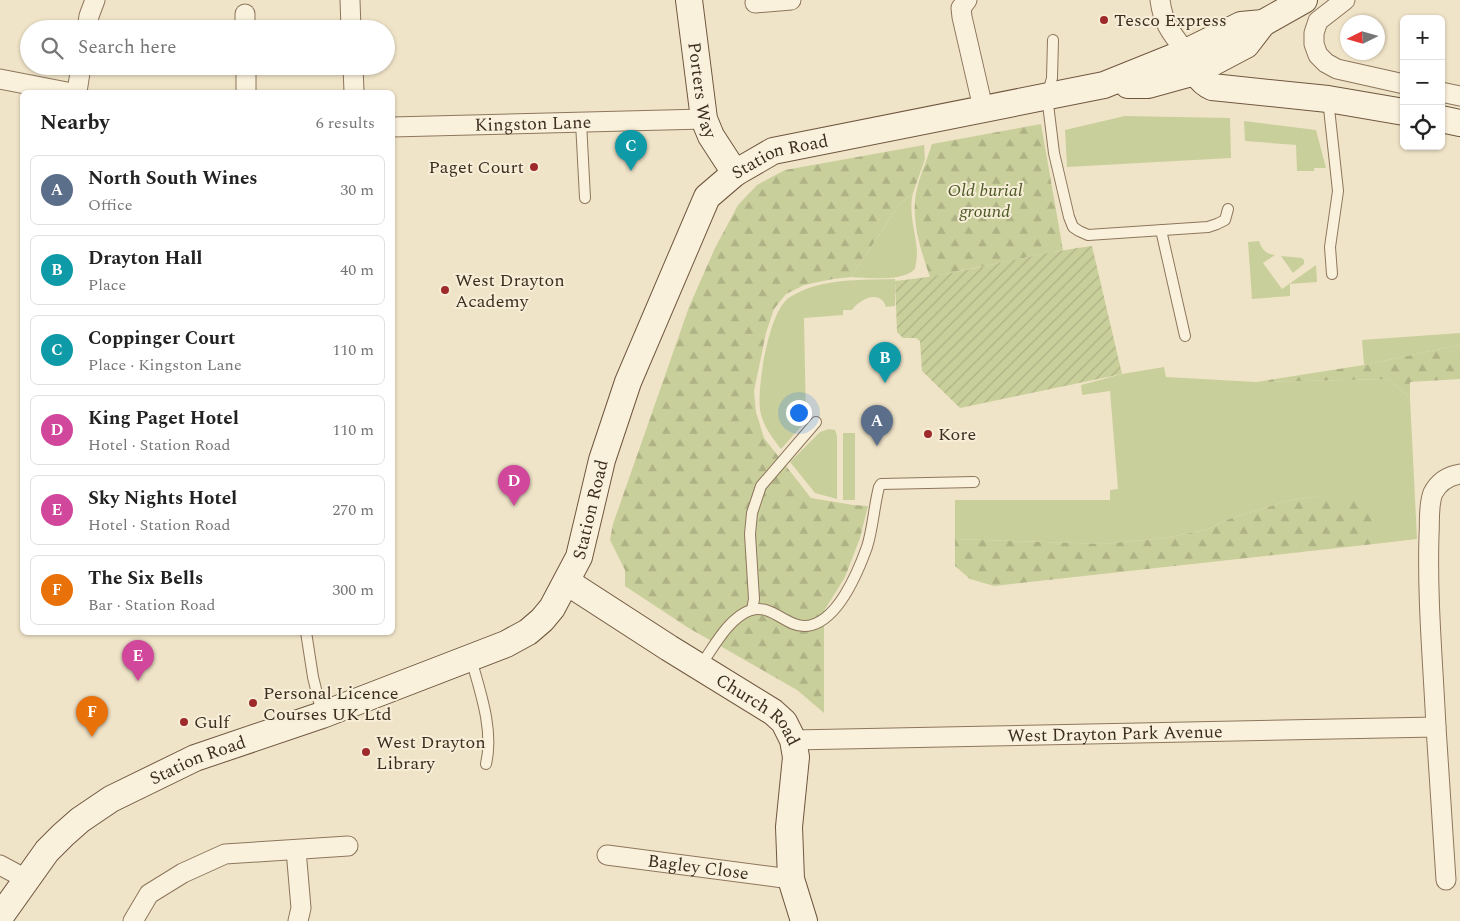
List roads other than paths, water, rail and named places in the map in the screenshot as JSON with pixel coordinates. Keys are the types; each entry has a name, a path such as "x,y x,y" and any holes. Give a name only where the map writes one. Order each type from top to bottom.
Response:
{"street":[{"path":"88,20 95,0"},
{"path":"350,0 351,20"},
{"name":"Porters Way","path":"689,0 704,119 711,136 735,173"},
{"path":"755,4 790,0"},
{"path":"967,0 961,8 962,17 983,108"},
{"path":"1160,0 1162,15 1169,31 1199,62 1224,73 1243,91 1328,99 1400,111"},
{"name":"Station Road","path":"0,916 47,851 80,820 111,799 195,758 322,715 506,644 528,632 542,620 552,608 579,557 602,460 628,382 707,197 735,173 774,152 1104,84 1199,62 1241,25 1263,23 1304,0"},
{"path":"1345,0 1318,21 1314,33 1314,44 1318,55 1326,63 1337,69 1400,83"},
{"path":"77,90 80,75"},
{"path":"246,75 246,90"},
{"path":"353,75 354,90"},
{"path":"0,79 57,90"},
{"path":"1445,93 1460,96"},
{"name":"Kingston Lane","path":"395,126 704,119"},
{"path":"1445,120 1460,122"},
{"path":"1446,880 1428,562 1432,494 1443,480 1460,474"},
{"name":"Church Road","path":"567,582 773,712 784,722 794,740 796,757 790,827 791,879 804,921"},
{"name":"West Drayton Park Avenue","path":"794,740 1436,727"},
{"path":"134,921 149,894 183,873 225,854 348,846"},
{"path":"296,850 301,908 298,921"},
{"name":"Bagley Close","path":"607,855 791,879"},
{"path":"0,865 26,879"}],"lane":[{"path":"1053,40 1052,78 1047,96 1054,153 1069,216 1073,226 1079,232 1088,235 1213,226 1225,220 1228,209"},
{"path":"1328,99 1338,191 1330,247 1332,274"},
{"path":"581,122 585,198"},
{"path":"1161,230 1185,336"},
{"path":"752,610 754,599 750,534 752,513 761,486 816,422"},
{"path":"700,666 731,623 752,610 768,610 799,626 820,623 830,614 854,578 867,545 878,487 884,484 974,482"},
{"path":"306,635 313,677 322,715"},
{"path":"470,658 483,705 487,733 486,764"}],"place":[{"name":"Tesco Express","path":"1104,20"},
{"name":"Paget Court","path":"534,167"},
{"name":"Coppinger Court","path":"631,171"},
{"name":"West Drayton Academy","path":"445,290"},
{"name":"Drayton Hall","path":"885,383"},
{"name":"Kore","path":"928,434"},
{"name":"North South Wines","path":"877,446"},
{"name":"King Paget Hotel","path":"514,506"},
{"name":"Sky Nights Hotel","path":"138,681"},
{"name":"Personal Licence Courses UK Ltd","path":"253,703"},
{"name":"Gulf","path":"184,722"},
{"name":"The Six Bells","path":"92,737"},
{"name":"West Drayton Library","path":"366,752"}],"park label":[{"name":"Old burial ground","path":"985,200"}]}
